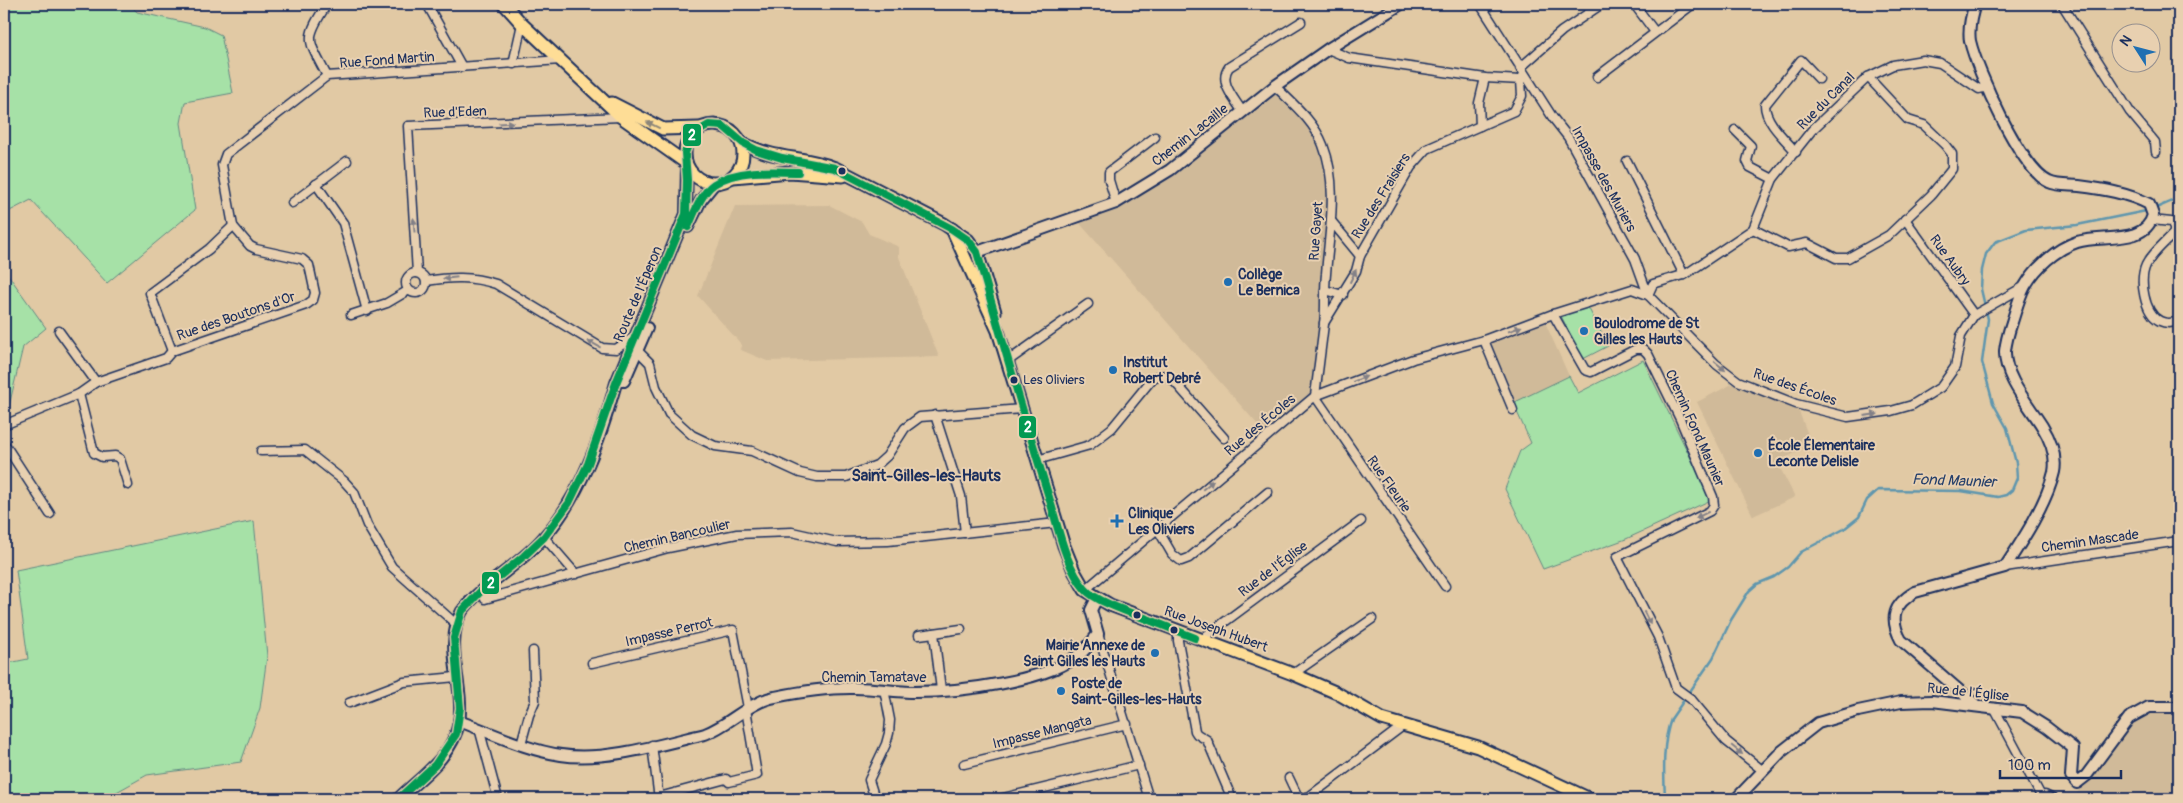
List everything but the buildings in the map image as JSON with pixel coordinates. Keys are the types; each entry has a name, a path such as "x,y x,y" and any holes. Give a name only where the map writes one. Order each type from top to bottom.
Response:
{"main road":[{"path":"504,4 522,24 621,117 686,164 698,179 714,184 724,182 733,177 743,161 741,142 734,132 724,126 712,125 701,128 663,129 601,97"},
{"path":"686,164 685,153 687,143 693,134 701,128"},
{"name":"Rue Joseph Hubert","path":"741,142 764,154 816,162 851,176 952,229 968,240 977,252 993,302 998,331"},
{"name":"Rue Joseph Hubert","path":"733,177 790,172 851,176"},
{"name":"Rue Joseph Hubert","path":"952,229 998,331 1057,523 1074,571 1086,590 1097,598 1178,632 1294,674 1337,693 1382,719 1478,747 1590,799"},
{"path":"958,240 977,252"}],"street":[{"path":"327,4 310,30 309,41 327,76"},
{"path":"427,4 462,67"},
{"name":"Chemin Lacaille","path":"977,252 1116,203 1170,170 1275,86 1387,8 1401,4"},
{"name":"Impasse des Muriers","path":"1480,4 1522,74 1568,137 1635,259 1648,295"},
{"path":"1328,49 1349,58 1485,78 1522,74 1562,30 1602,4"},
{"path":"1634,4 1655,32"},
{"path":"1597,77 1693,4"},
{"path":"1975,4 1970,19 1971,42 1988,87 2017,147 2041,178 2050,183 2106,189 2139,199 2149,204 2153,215 2147,229 2137,234 2093,238 2076,242 2057,252 2039,269 2026,286 2015,311 2005,352 2014,381 2053,447 2054,471 2033,520 2005,567 1915,592 1904,598 1895,612 1895,629 1901,640 1976,705"},
{"path":"2062,4 2130,112 2155,142 2156,152"},
{"path":"1242,111 1225,82 1226,72 1229,67 1301,22"},
{"path":"514,64 522,24"},
{"name":"Rue Fond Martin","path":"233,226 222,165 226,154 327,76 561,60"},
{"name":"Rue du Canal","path":"1796,152 1771,122 1765,112 1766,105 1802,60 1819,79"},
{"name":"Rue du Canal","path":"1753,229 1773,179 1812,130 1868,77 1893,65 1924,60 1940,63 1979,90 1988,87"},
{"name":"Rue des Fraisiers","path":"1324,323 1343,295 1356,271 1360,256 1411,167 1427,149 1514,111 1522,96 1522,74"},
{"path":"1648,295 1652,284 1684,275 1753,229 1788,248 1807,243 1841,260 1875,244 1931,195 1952,170 1952,154 1924,125 1908,120 1868,77"},
{"path":"1480,126 1478,103 1485,78"},
{"name":"Rue Gayet","path":"1275,86 1310,122 1323,145 1331,180 1332,222 1324,290 1324,323 1315,396"},
{"name":"Rue d'Eden","path":"417,273 408,126 621,117"},
{"path":"1735,130 1751,146 1747,161 1750,167 1773,179"},
{"path":"1116,203 1109,180 1109,172 1156,137"},
{"path":"1627,160 1684,275"},
{"path":"292,203 347,161"},
{"name":"Route de l'Éperon","path":"612,402 616,383 645,317 686,214 686,164"},
{"path":"316,184 343,223 367,311"},
{"name":"Route de l'Éperon","path":"456,624 467,605 544,537 571,499 612,402 638,351 694,210 714,184"},
{"name":"Rue Aubry","path":"1905,219 1974,315"},
{"path":"2152,220 2171,222 2174,227 2174,233 2146,265 2142,283 2145,298 2155,317 2162,322 2179,321"},
{"path":"1332,222 1360,256"},
{"name":"Rue des Boutons d'Or","path":"4,425 79,394 96,382 166,358 172,351 306,305 313,300 316,293 308,265 302,259 250,246 233,226 209,249 150,293 172,351"},
{"path":"417,273 423,276 426,281 425,287 421,292 414,293 409,290 407,280 411,275 417,273"},
{"path":"426,281 464,276 496,284 602,348 616,349 637,335"},
{"name":"Rue des Écoles","path":"1086,590 1315,396 1413,359 1484,340 1552,314 1632,289 1648,295 1716,364 1738,381 1796,404 1848,417 1891,411 1912,405 1941,387 1955,367 1961,336 1974,315 2026,286"},
{"path":"351,315 387,303 409,290"},
{"path":"1324,290 1343,295"},
{"path":"1008,361 1088,304"},
{"name":"Chemin Fond Maunier","path":"1552,314 1585,370 1591,372 1636,349 1643,349 1648,354 1680,419 1713,497 1714,505 1710,511 1618,557 1658,638 1676,688 1691,699 1726,741 1762,770"},
{"path":"645,317 636,346 638,351 650,363 656,387 669,414 692,435 715,446 752,451 800,473 817,477 846,477 877,465 888,456 910,422 920,417 1022,409"},
{"path":"59,331 96,382"},
{"path":"1484,340 1513,410"},
{"path":"1038,460 1090,445 1112,428 1153,378 1159,375 1167,375 1174,381 1224,438"},
{"path":"79,394 94,453 102,457 116,456 120,459 128,485"},
{"name":"Rue Fleurie","path":"1315,396 1445,586"},
{"path":"934,415 962,496 965,533"},
{"path":"4,443 50,514"},
{"path":"261,451 305,450 344,481 354,492 367,525 392,567 456,624 456,677 459,721 447,749 437,762 398,799"},
{"path":"1157,528 1172,554 1181,561 1189,558 1268,492"},
{"name":"Rue de l'Église","path":"1204,641 1214,630 1361,521"},
{"name":"Chemin Bancoulier","path":"485,599 668,548 737,534 792,532 837,542 879,541 1057,523"},
{"path":"544,537 576,574"},
{"name":"Chemin Mascade","path":"2005,567 2179,541"},
{"path":"1097,598 1091,610 1149,799"},
{"path":"1294,674 1372,618"},
{"path":"919,635 961,629"},
{"name":"Impasse Perrot","path":"592,663 733,630 747,709"},
{"path":"1178,632 1178,642 1195,730 1197,734 1207,740 1232,799"},
{"path":"934,633 940,690"},
{"name":"Chemin Tamatave","path":"459,721 522,744 560,755 578,757 611,754 705,734 721,728 764,699 813,690 850,688 914,692 983,686 1040,673 1065,664 1080,654 1098,634"},
{"path":"522,744 529,715 535,701 533,652"},
{"path":"349,703 404,682 456,677"},
{"path":"875,799 869,780 886,744 890,720 884,689"},
{"name":"Rue de l'Église","path":"1736,799 1762,770 1804,733 1818,723 1832,717 1915,701 1976,705 2022,712 2072,747 2074,752 2071,776 2077,784 2086,776 2129,718 2149,707 2179,707"},
{"path":"1994,708 2040,798 2049,796 2053,799"},
{"path":"652,745 659,798 726,779 729,782 757,774 747,709"},
{"name":"Impasse Mangata","path":"964,764 1127,724"},
{"path":"1290,778 1297,795 1302,798 1310,796 1404,726"},
{"path":"479,728 498,799"},
{"path":"999,799 1139,765"}],"shaded area":[{"name":"Collège Le Bernica","path":"1276,86 1317,134 1330,180 1327,240 1312,397 1266,434 1076,219 1117,204"},
{"path":"829,205 862,222 869,234 899,247 899,257 939,357 767,361 741,350 742,345 698,296 735,206"},
{"path":"1544,320 1569,376 1513,403 1488,343"},
{"name":"École Élementaire Leconte Delisle","path":"1738,381 1796,404 1812,445 1777,462 1795,497 1753,516 1697,402"},
{"path":"2159,708 2179,710 2179,799 2073,799 2108,747 2141,713"}],"green space":[{"path":"4,4 129,4 137,12 205,27 221,35 233,93 185,102 181,123 195,210 107,283 31,200 4,214"},
{"path":"4,269 46,328 23,347 9,406 4,405"},
{"name":"Boulodrome de St Gilles les Hauts","path":"1587,305 1608,346 1583,359 1561,316"},
{"path":"1643,360 1711,500 1626,539 1543,569 1505,489 1520,451 1531,443 1513,403 1569,376 1578,393"},
{"path":"254,521 267,656 260,708 241,762 147,775 104,799 4,799 4,664 28,659 16,570"}],"waterway":[{"name":"Fond Maunier","path":"2156,208 2179,198"},
{"name":"Fond Maunier","path":"1665,799 1665,748 1671,719 1713,658 1731,620 1749,591 1757,584 1774,577 1788,567 1801,552 1844,529 1859,517 1867,500 1878,490 1961,491 1998,497 2006,495 2012,490 2017,478 2016,463 2007,428 1993,403 1982,362 1988,319 1981,289 1982,270 1986,254 1995,242 2026,230 2077,225 2146,211"}],"transit line":[{"name":"2","path":"398,799 435,765 456,734 460,708 454,638 462,611 481,591 544,537 569,503 588,464 616,383 686,214 687,180 685,153 692,135 709,125 723,126 743,143 756,150 782,158 835,168 952,229 968,240 977,252 1058,531 1072,569 1078,580 1090,594 1108,604 1157,623"},
{"name":"2","path":"688,227 705,193 714,184 723,179 744,173 798,172"},
{"name":"2","path":"1137,615 1195,638"}],"place":[{"name":"Collège Le Bernica","path":"1228,282"},
{"name":"Boulodrome de St Gilles les Hauts","path":"1584,331"},
{"name":"Institut Robert Debré","path":"1113,370"},
{"name":"Les Oliviers","path":"1014,380"},
{"name":"École Élementaire Leconte Delisle","path":"1758,453"},
{"name":"Clinique Les Oliviers","path":"1117,521"},
{"name":"Mairie Annexe de Saint Gilles les Hauts","path":"1155,653"},
{"name":"Poste de Saint-Gilles-les-Hauts","path":"1061,691"}],"district":[{"name":"Saint-Gilles-les-Hauts","path":"926,476"}]}
